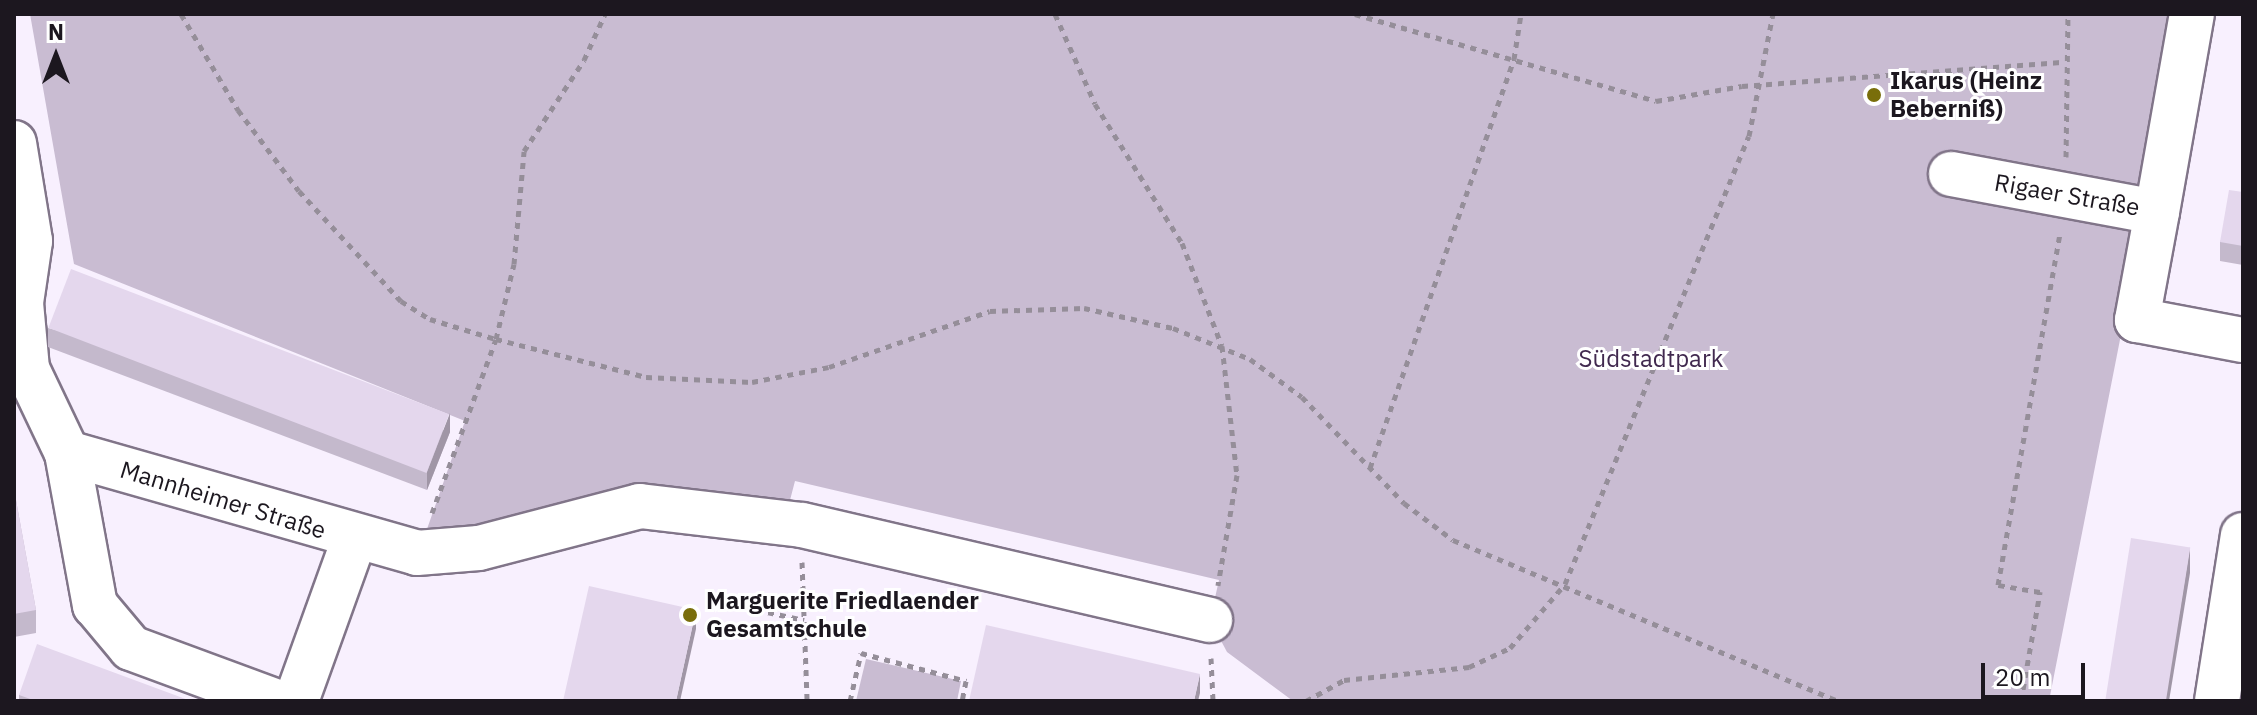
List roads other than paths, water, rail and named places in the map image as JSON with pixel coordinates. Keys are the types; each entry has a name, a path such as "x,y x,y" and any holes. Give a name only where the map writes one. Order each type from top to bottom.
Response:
{"street":[{"path":"2157,212 2192,14"},
{"path":"14,143 30,241 21,303 27,369 67,453 95,605 131,648 274,701"},
{"name":"Rigaer Straße","path":"1951,174 2157,212 2137,320 2243,340"},
{"name":"Mannheimer Straße","path":"67,453 354,540 296,701"},
{"path":"354,540 417,553 479,548 640,506 802,525 1210,620"},
{"path":"2217,701 2243,535"}],"place":[{"name":"Ikarus (Heinz Beberniß)","path":"1874,95"},
{"name":"Marguerite Friedlaender Gesamtschule","path":"690,615"}],"park label":[{"name":"Südstadtpark","path":"1651,359"}]}
